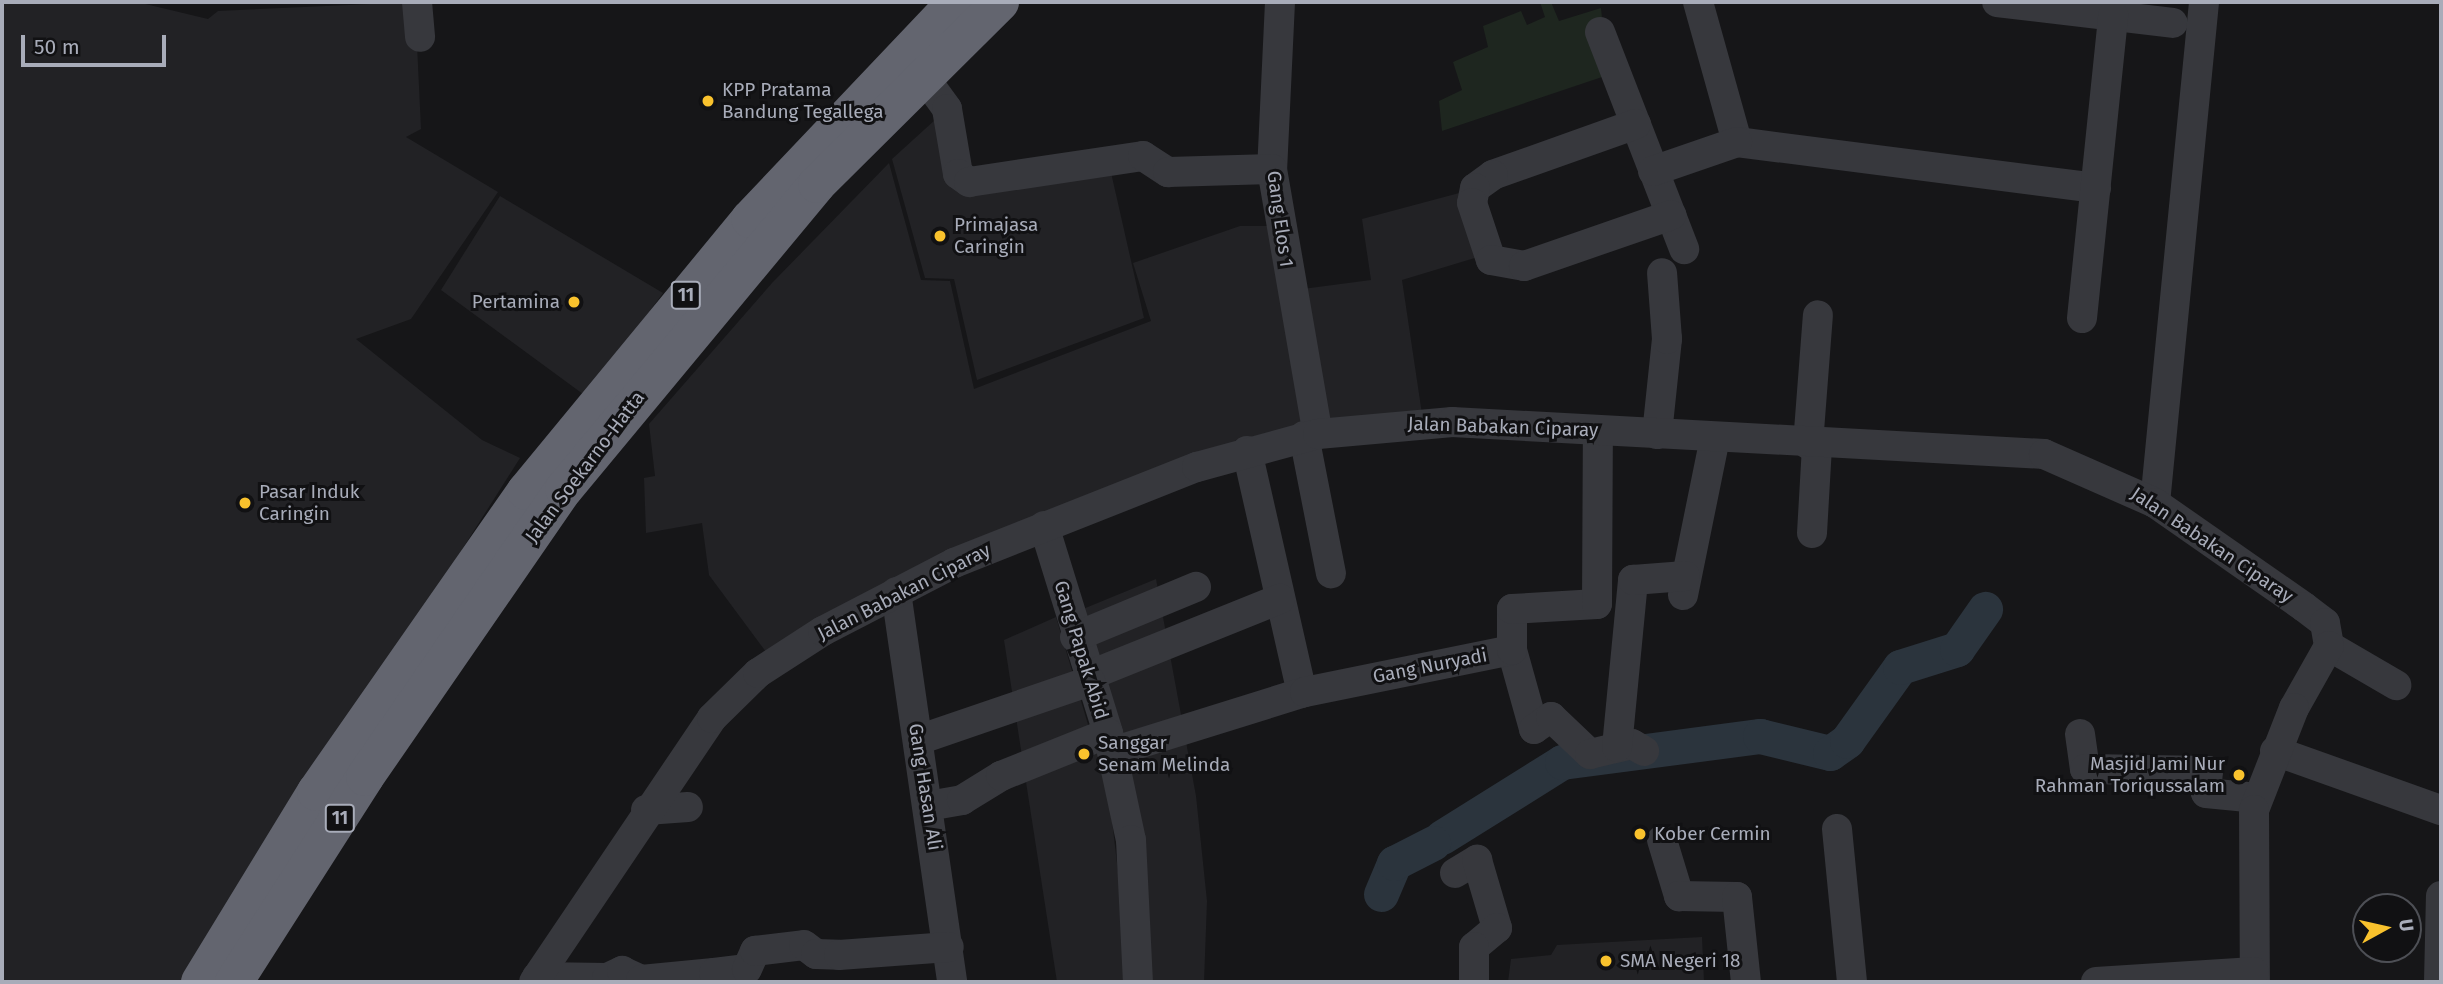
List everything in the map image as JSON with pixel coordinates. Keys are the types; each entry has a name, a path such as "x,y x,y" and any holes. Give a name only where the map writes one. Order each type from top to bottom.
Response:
{"highway":[{"name":"Jalan Soekarno-Hatta","path":"234,982 365,777 564,489 817,184 1000,2"},
{"name":"Jalan Soekarno-Hatta","path":"200,982 316,792 526,491 750,219 951,4"}],"street":[{"path":"418,2 420,37"},
{"name":"Gang Elos 1","path":"1280,2 1272,169 1331,573"},
{"path":"1698,2 1737,142"},
{"path":"1997,2 2173,23"},
{"path":"2155,503 2204,2"},
{"path":"2082,318 2113,16"},
{"path":"1600,32 1684,249"},
{"path":"923,77 947,109 958,174 966,181 1143,156 1170,172 1272,169"},
{"path":"1636,124 1493,175 1475,188 1472,203 1491,260 1524,266 1671,215"},
{"path":"1653,171 1737,142 2096,188"},
{"path":"1657,434 1667,339 1662,273"},
{"path":"1812,533 1812,444 1818,315"},
{"name":"Jalan Babakan Ciparay","path":"536,979 646,810 733,692 823,631 896,592 1044,526 1247,451 1311,435 1419,422 2044,454 2155,503 2316,615 2329,646"},
{"name":"Gang Nuryadi","path":"928,806 962,800 1001,776 1110,743 1302,693 1512,650 1513,609 1600,601 1593,496 1598,430"},
{"path":"1512,650 1534,729 1551,717 1590,754 1633,748 1633,580 1684,586 1715,438"},
{"path":"1247,451 1302,693"},
{"name":"Gang Papak Abid","path":"1044,526 1075,636 1110,743 1132,852 1138,982"},
{"path":"1075,636 1196,587"},
{"name":"Gang Hasan Ali","path":"896,592 952,982"},
{"path":"918,740 1089,678 1279,599"},
{"path":"2096,982 2254,977 2251,842 2258,798 2275,751 2329,646 2396,685"},
{"path":"2080,734 2085,769 2208,771 2206,793 2258,798"},
{"path":"2275,751 2441,810"},
{"path":"646,810 688,807"},
{"path":"1837,829 1852,982"},
{"path":"1662,840 1679,896 1737,897 1746,982"},
{"path":"1455,873 1477,860 1497,928 1474,947 1474,982"},
{"path":"2439,982 2441,896"},
{"path":"536,979 607,978 622,971 641,980 747,969 755,951 804,945 816,954 838,955 949,947"}],"shaded area":[{"name":"Pasar Induk Caringin","path":"2,2 137,2 208,19 218,11 415,2 421,129 406,137 498,192 411,319 356,339 482,440 520,458 188,982 2,982"},
{"path":"1540,2 1551,2 1559,21 1601,8 1608,75 1442,131 1439,101 1462,90 1453,62 1488,47 1483,26 1521,11 1527,25 1545,17"},
{"path":"958,99 971,180 1110,168 1144,318 977,380 954,279 925,278 892,159"},
{"path":"889,163 921,280 950,281 974,389 1151,321 1133,263 1240,226 1282,226 1295,290 1371,280 1362,219 1463,192 1478,257 1402,280 1422,414 1098,498 772,660 709,575 702,523 646,533 644,478 655,476 649,424 772,283"},
{"path":"500,196 663,293 587,397 441,290"},
{"path":"1156,579 1196,796 1207,901 1204,982 1152,982 1141,835 1083,609"},
{"path":"1056,617 1109,795 1131,982 1057,982 1004,640"},
{"name":"SMA Negeri 18","path":"1702,937 1704,982 1508,982 1511,959 1551,955 1557,945"}],"waterway":[{"path":"1442,837 1562,762 1760,736 1830,753 1847,741 1900,667 1957,649 1985,609"},
{"path":"1381,894 1394,863 1433,843"}],"place":[{"name":"KPP Pratama Bandung Tegallega","path":"708,101"},
{"name":"Primajasa Caringin","path":"940,236"},
{"name":"Pertamina","path":"574,302"},
{"name":"Pasar Induk Caringin","path":"245,503"},
{"name":"Sanggar Senam Melinda","path":"1084,754"},
{"name":"Masjid Jami Nur Rahman Toriqussalam","path":"2239,775"},
{"name":"Kober Cermin","path":"1640,834"},
{"name":"SMA Negeri 18","path":"1606,961"}]}
